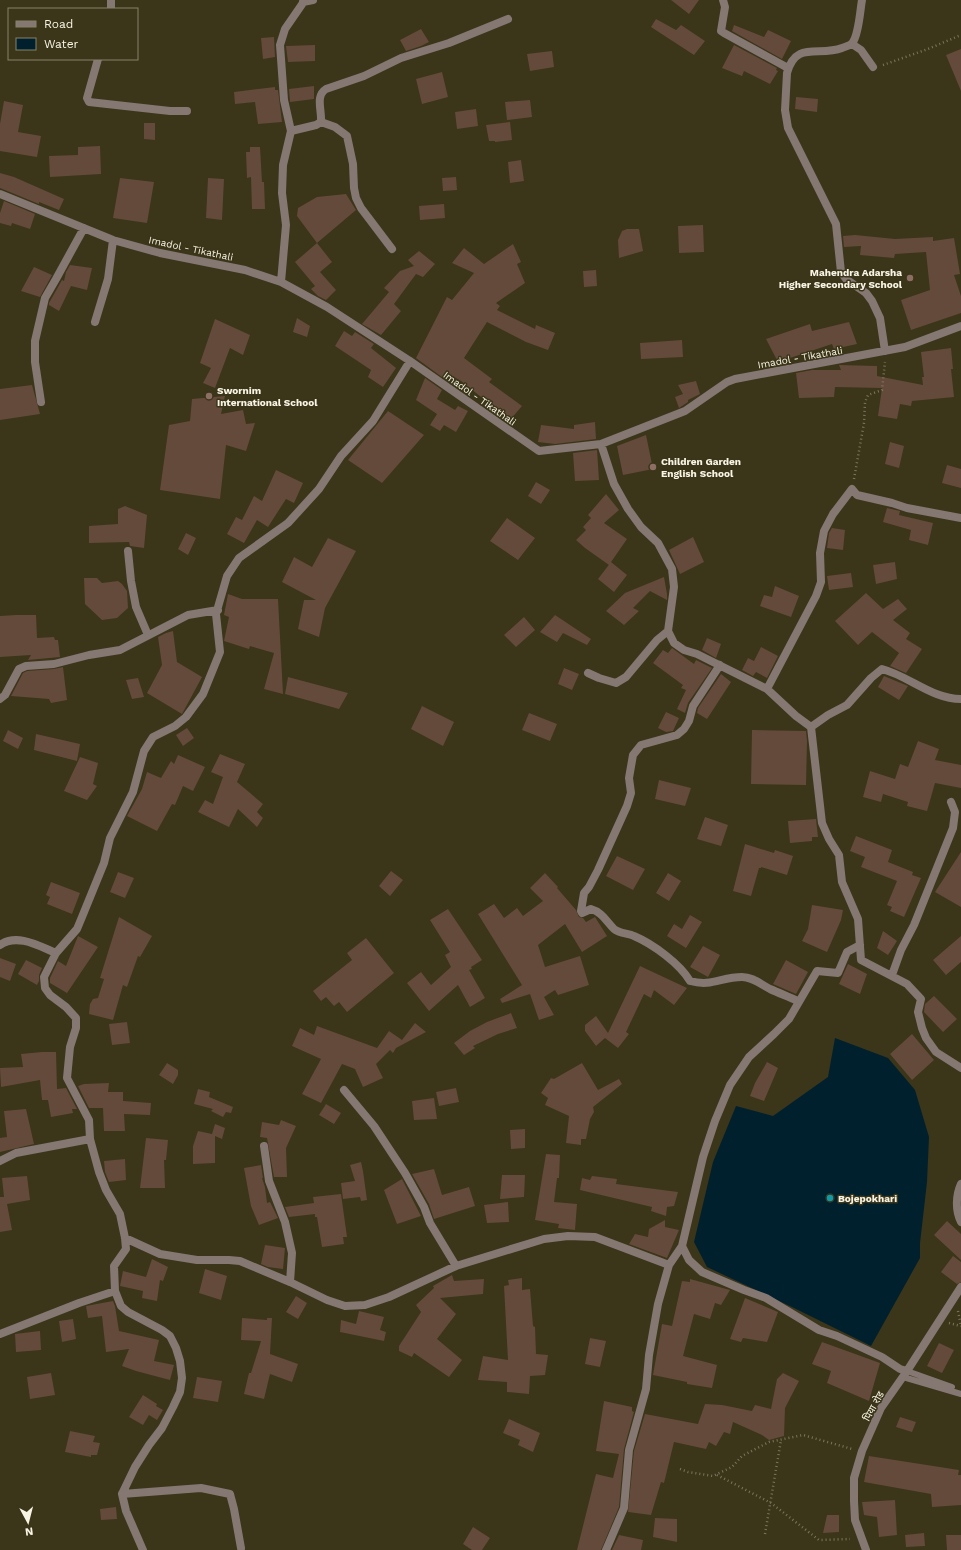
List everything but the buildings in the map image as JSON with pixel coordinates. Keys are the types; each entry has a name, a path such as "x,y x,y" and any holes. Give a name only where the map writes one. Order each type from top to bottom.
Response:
{"street":[{"path":"280,282 286,225 282,193 283,165 291,131 284,100 280,45 284,29 304,1 313,0"},
{"path":"724,0 725,7 721,31 788,68"},
{"path":"862,0 855,38 852,44 826,52 811,50 802,52 795,57 788,68 785,84 784,110 788,128 836,224 841,272 846,279 866,293 872,301 880,318 885,351"},
{"path":"321,122 319,96 326,88 364,76 401,58 449,43 508,19"},
{"path":"852,44 861,50 873,67"},
{"path":"98,60 87,98 89,102 170,111 187,111"},
{"path":"291,131 316,126 321,122"},
{"path":"321,122 335,127 347,136 353,164 356,198 392,249"},
{"name":"Imadol - Tikathali","path":"0,194 113,240 160,253 245,270 280,282 327,307 410,361 539,451 602,444 685,411 727,382 735,379 905,347 961,326"},
{"path":"41,402 35,362 35,341 45,298 84,228"},
{"path":"95,322 108,279 113,240"},
{"path":"143,1550 126,1512 122,1494 135,1468 149,1445 162,1428 174,1407 180,1392 182,1378 176,1348 170,1336 162,1330 128,1312 121,1306 115,1291 114,1266 126,1249 120,1214 103,1184 90,1139 89,1120 67,1078 70,1047 76,1028 76,1018 66,1007 50,995 45,988 44,977 56,953 77,929 104,863 110,838 133,792 144,751 153,737 175,726 186,718 203,694 220,652 216,614 227,576 239,558 288,523 319,489 341,456 373,421 410,361"},
{"path":"602,444 614,484 628,509 641,527 658,543 672,569 674,587 668,631 674,643 684,650 697,654 767,688 796,716 811,726 822,823 829,839 839,855 842,882 858,919 861,960 907,984 921,999 918,1012 926,1038 936,1052 961,1068"},
{"path":"767,688 816,596 821,582 820,553 824,531 833,514 852,489 857,495 907,508 961,518"},
{"path":"128,550 131,582 136,607 148,635"},
{"path":"0,699 19,669 26,666 54,664 89,655 120,650 188,615 218,610"},
{"path":"588,673 616,683 626,677 657,640 668,631"},
{"path":"720,665 693,706 689,722 684,729 677,735 641,745 632,755 629,778 631,793 627,806 598,870 584,893 581,911 582,913 588,909 594,910 602,915 614,929 624,934 634,936 650,945 685,972 690,981 700,984 711,984 743,977 757,981 768,988 798,1001"},
{"path":"811,726 847,705 871,678 882,669 895,672 932,693 955,699 961,699"},
{"path":"892,975 901,950 914,925 953,828 955,812 951,802"},
{"path":"0,945 4,942 21,939 56,953"},
{"path":"606,1550 624,1508 630,1450 646,1389 649,1355 658,1304 669,1265 682,1246 703,1157 715,1121 730,1086 749,1057 788,1020 817,971 838,973 847,952 860,946"},
{"path":"344,1090 374,1126 401,1167 415,1190 430,1223 456,1266"},
{"path":"0,1161 16,1153 90,1139"},
{"path":"264,1146 269,1181 285,1222 292,1253 290,1282"},
{"path":"961,1184 957,1194 957,1208 961,1222"},
{"path":"125,1238 160,1254 197,1260 240,1261 290,1282 327,1300 345,1306 365,1305 389,1297 456,1266 544,1239 568,1236 595,1237 669,1265"},
{"path":"682,1246 689,1260 702,1272 766,1298 819,1330 837,1336 882,1357 900,1368 905,1374"},
{"name":"पिया रोड","path":"866,1550 855,1520 854,1501 854,1478 862,1451 881,1408 905,1374 961,1287"},
{"path":"0,1334 78,1303 115,1291"},
{"path":"122,1494 201,1488 230,1494 241,1548"}],"lane":[{"path":"905,1374 961,1389"},
{"path":"905,1374 961,1394"}],"path":[{"path":"873,67 894,62 961,36"},
{"path":"852,489 864,423 865,402 868,395 882,390 885,351"},
{"path":"680,1469 688,1472 713,1476 732,1467 742,1456 770,1442 803,1435 862,1451"},
{"path":"766,1534 781,1440"},
{"path":"717,1474 771,1503 819,1540 862,1538"}],"water":[{"path":"835,1038 888,1058 915,1090 929,1137 927,1182 920,1243 920,1258 871,1346 707,1267 694,1242 713,1162 736,1106 773,1116 828,1077"}],"place":[{"name":"Mahendra Adarsha Higher Secondary School","path":"910,278"},
{"name":"Swornim International School","path":"209,396"},
{"name":"Children Garden English School","path":"653,467"},
{"name":"Bojepokhari","path":"830,1198"}]}
